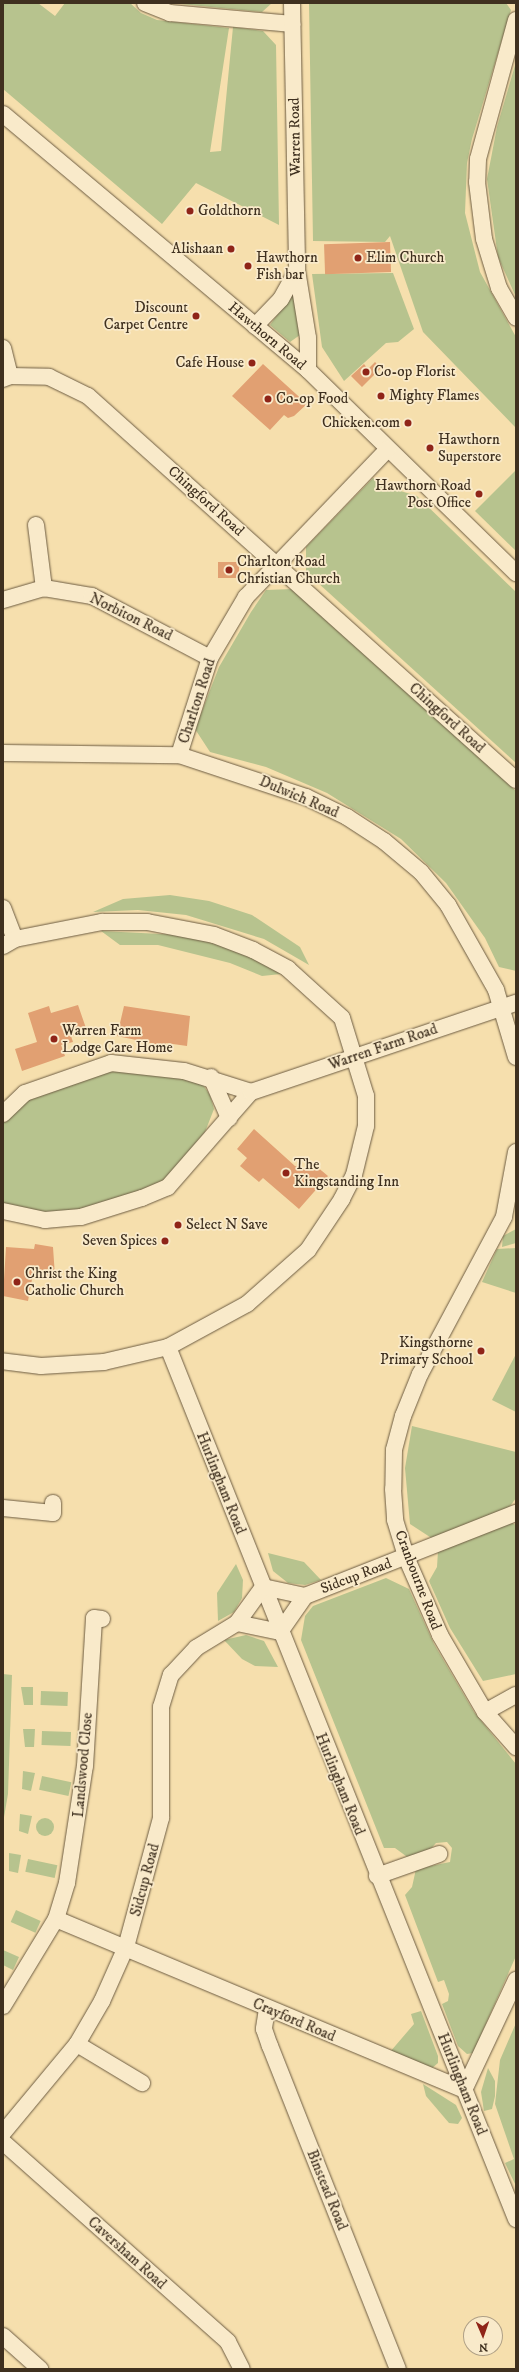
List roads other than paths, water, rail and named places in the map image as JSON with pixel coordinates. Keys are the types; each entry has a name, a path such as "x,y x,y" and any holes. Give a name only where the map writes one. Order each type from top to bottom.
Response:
{"street":[{"path":"145,3 170,13 293,24"},
{"name":"Warren Road","path":"292,3 297,270 308,338 308,370"},
{"path":"516,20 478,159 477,182 484,239 499,288 516,318"},
{"name":"Hawthorn Road","path":"3,114 255,326 287,351 516,573"},
{"name":"Warren Road","path":"255,326 281,299 297,270"},
{"path":"287,351 308,338"},
{"path":"3,348 7,378"},
{"name":"Chingford Road","path":"7,378 48,377 88,396 516,780"},
{"name":"Charlton Road","path":"179,755 210,658 246,597 388,449"},
{"path":"36,525 44,588"},
{"name":"Norbiton Road","path":"3,600 44,588 92,596 210,658"},
{"name":"Dulwich Road","path":"3,753 179,755 306,797 384,841 422,872 448,905 488,975 509,1005"},
{"path":"3,908 9,943 102,922 147,922 214,935 260,954 311,987 342,1018 356,1056 366,1096 366,1126 354,1175 342,1199 308,1250 284,1275 247,1304 168,1347 104,1362 41,1366 3,1361"},
{"path":"509,1005 516,1058"},
{"name":"Warren Farm Road","path":"251,1092 509,1005"},
{"path":"3,1114 25,1093 111,1063 128,1062 211,1077 251,1092 168,1187 142,1198 74,1218 45,1220 3,1211"},
{"path":"211,1077 229,1118"},
{"name":"Cranbourne Road","path":"516,1152 510,1219 420,1374 398,1433 393,1489 395,1520 406,1557 440,1635 485,1712 516,1747"},
{"name":"Hurlingham Road","path":"168,1347 377,1876 464,2090 512,2198 516,2219"},
{"path":"3,1508 54,1513 53,1503"},
{"name":"Sidcup Road","path":"3,2133 77,2044 102,2001 126,1947 161,1818 161,1707 171,1675 196,1648 237,1622 263,1587 305,1596 516,1513"},
{"name":"Sidcup Road","path":"280,1632 305,1596"},
{"name":"Landswood Close","path":"3,2006 56,1919 79,1824 94,1618 102,1619"},
{"path":"237,1622 280,1632"},
{"path":"485,1712 516,1695"},
{"path":"377,1876 438,1854"},
{"path":"56,1919 126,1947"},
{"name":"Crayford Road","path":"126,1947 267,2009 464,2090"},
{"path":"464,2090 516,1980"},
{"name":"Binstead Road","path":"267,2009 264,2028 270,2046 398,2369"},
{"path":"77,2044 142,2083"},
{"name":"Caversham Road","path":"3,2142 228,2342 242,2369"},
{"path":"3,2336 40,2369"}],"place":[{"name":"Goldthorn","path":"190,211"},
{"name":"Alishaan","path":"231,249"},
{"name":"Elim Church","path":"358,258"},
{"name":"Hawthorn Fish bar","path":"248,266"},
{"name":"Discount Carpet Centre","path":"196,316"},
{"name":"Cafe House","path":"252,363"},
{"name":"Co-op Florist","path":"366,372"},
{"name":"Mighty Flames","path":"381,396"},
{"name":"Co-op Food","path":"268,399"},
{"name":"Chicken.com","path":"408,423"},
{"name":"Hawthorn Superstore","path":"430,448"},
{"name":"Hawthorn Road Post Office","path":"479,494"},
{"name":"Charlton Road Christian Church","path":"229,570"},
{"name":"Warren Farm Lodge Care Home","path":"54,1039"},
{"name":"The Kingstanding Inn","path":"286,1173"},
{"name":"Select N Save","path":"178,1225"},
{"name":"Seven Spices","path":"165,1241"},
{"name":"Christ the King Catholic Church","path":"17,1282"},
{"name":"Kingsthorne Primary School","path":"481,1351"}]}
